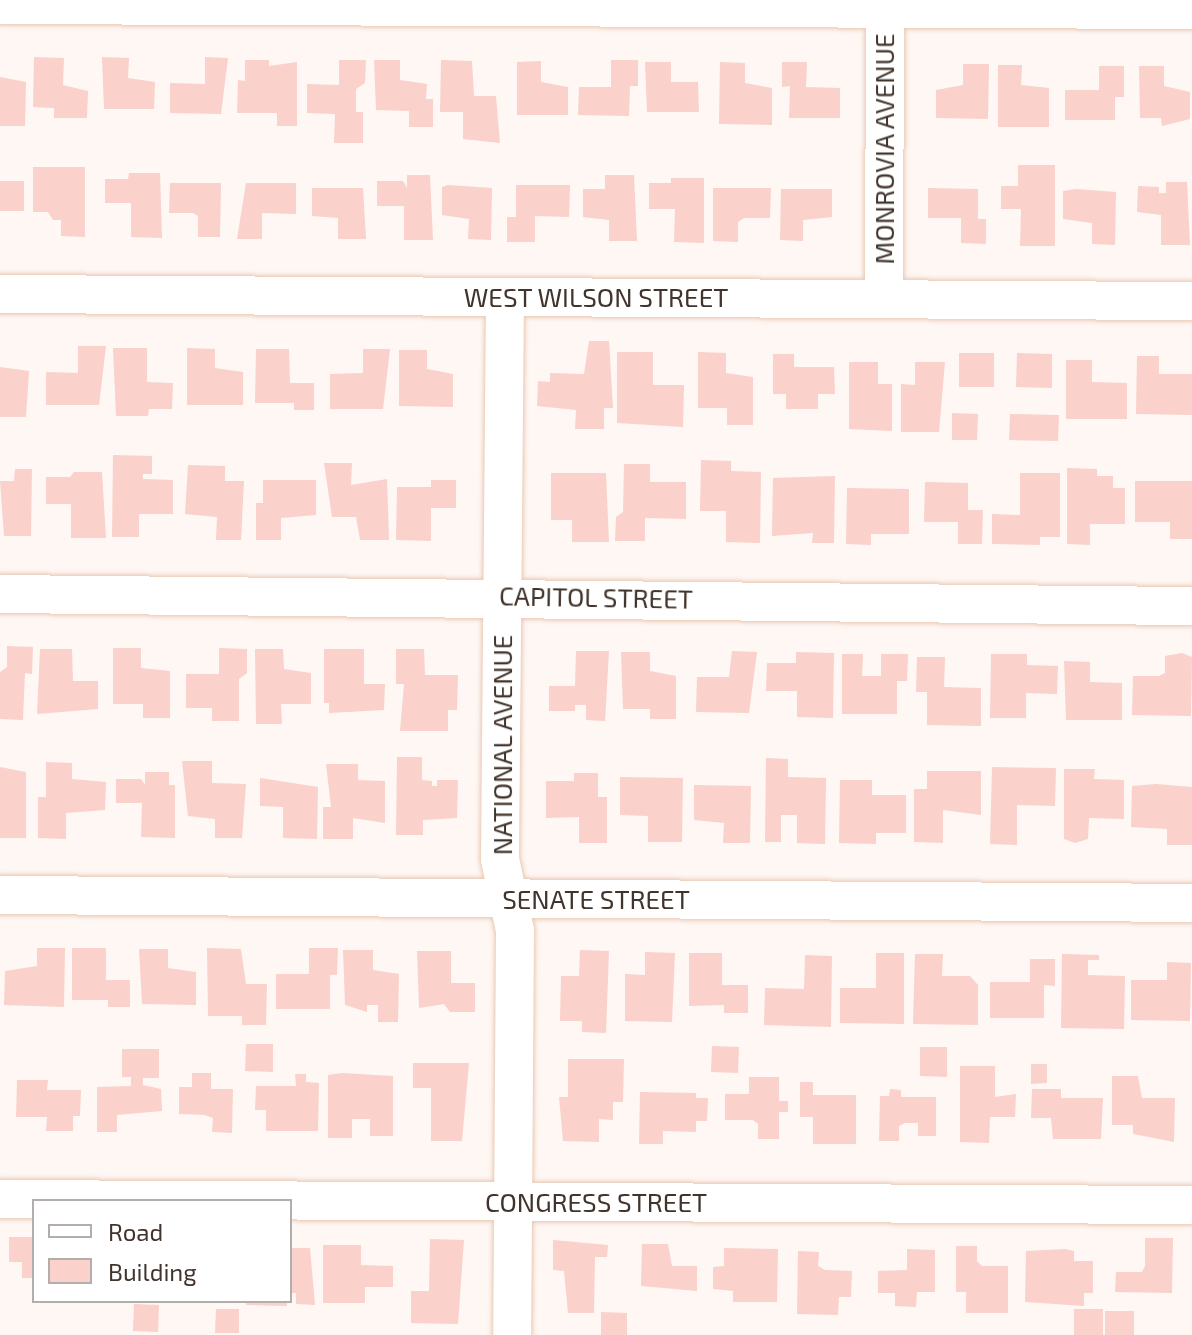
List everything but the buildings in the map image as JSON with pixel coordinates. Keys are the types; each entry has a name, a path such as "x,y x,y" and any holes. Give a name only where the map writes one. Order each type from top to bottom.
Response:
{"street":[{"path":"0,5 885,4 1192,10"},
{"name":"MONROVIA AVENUE","path":"884,299 885,4"},
{"name":"WEST WILSON STREET","path":"0,294 1192,301"},
{"name":"NATIONAL AVENUE","path":"505,297 500,859 515,931 512,1335"},
{"name":"CAPITOL STREET","path":"0,594 502,595 1192,606"},
{"name":"SENATE STREET","path":"0,895 1192,903"},
{"name":"CONGRESS STREET","path":"0,1199 32,1199"},
{"name":"CONGRESS STREET","path":"292,1200 1192,1205"}]}
